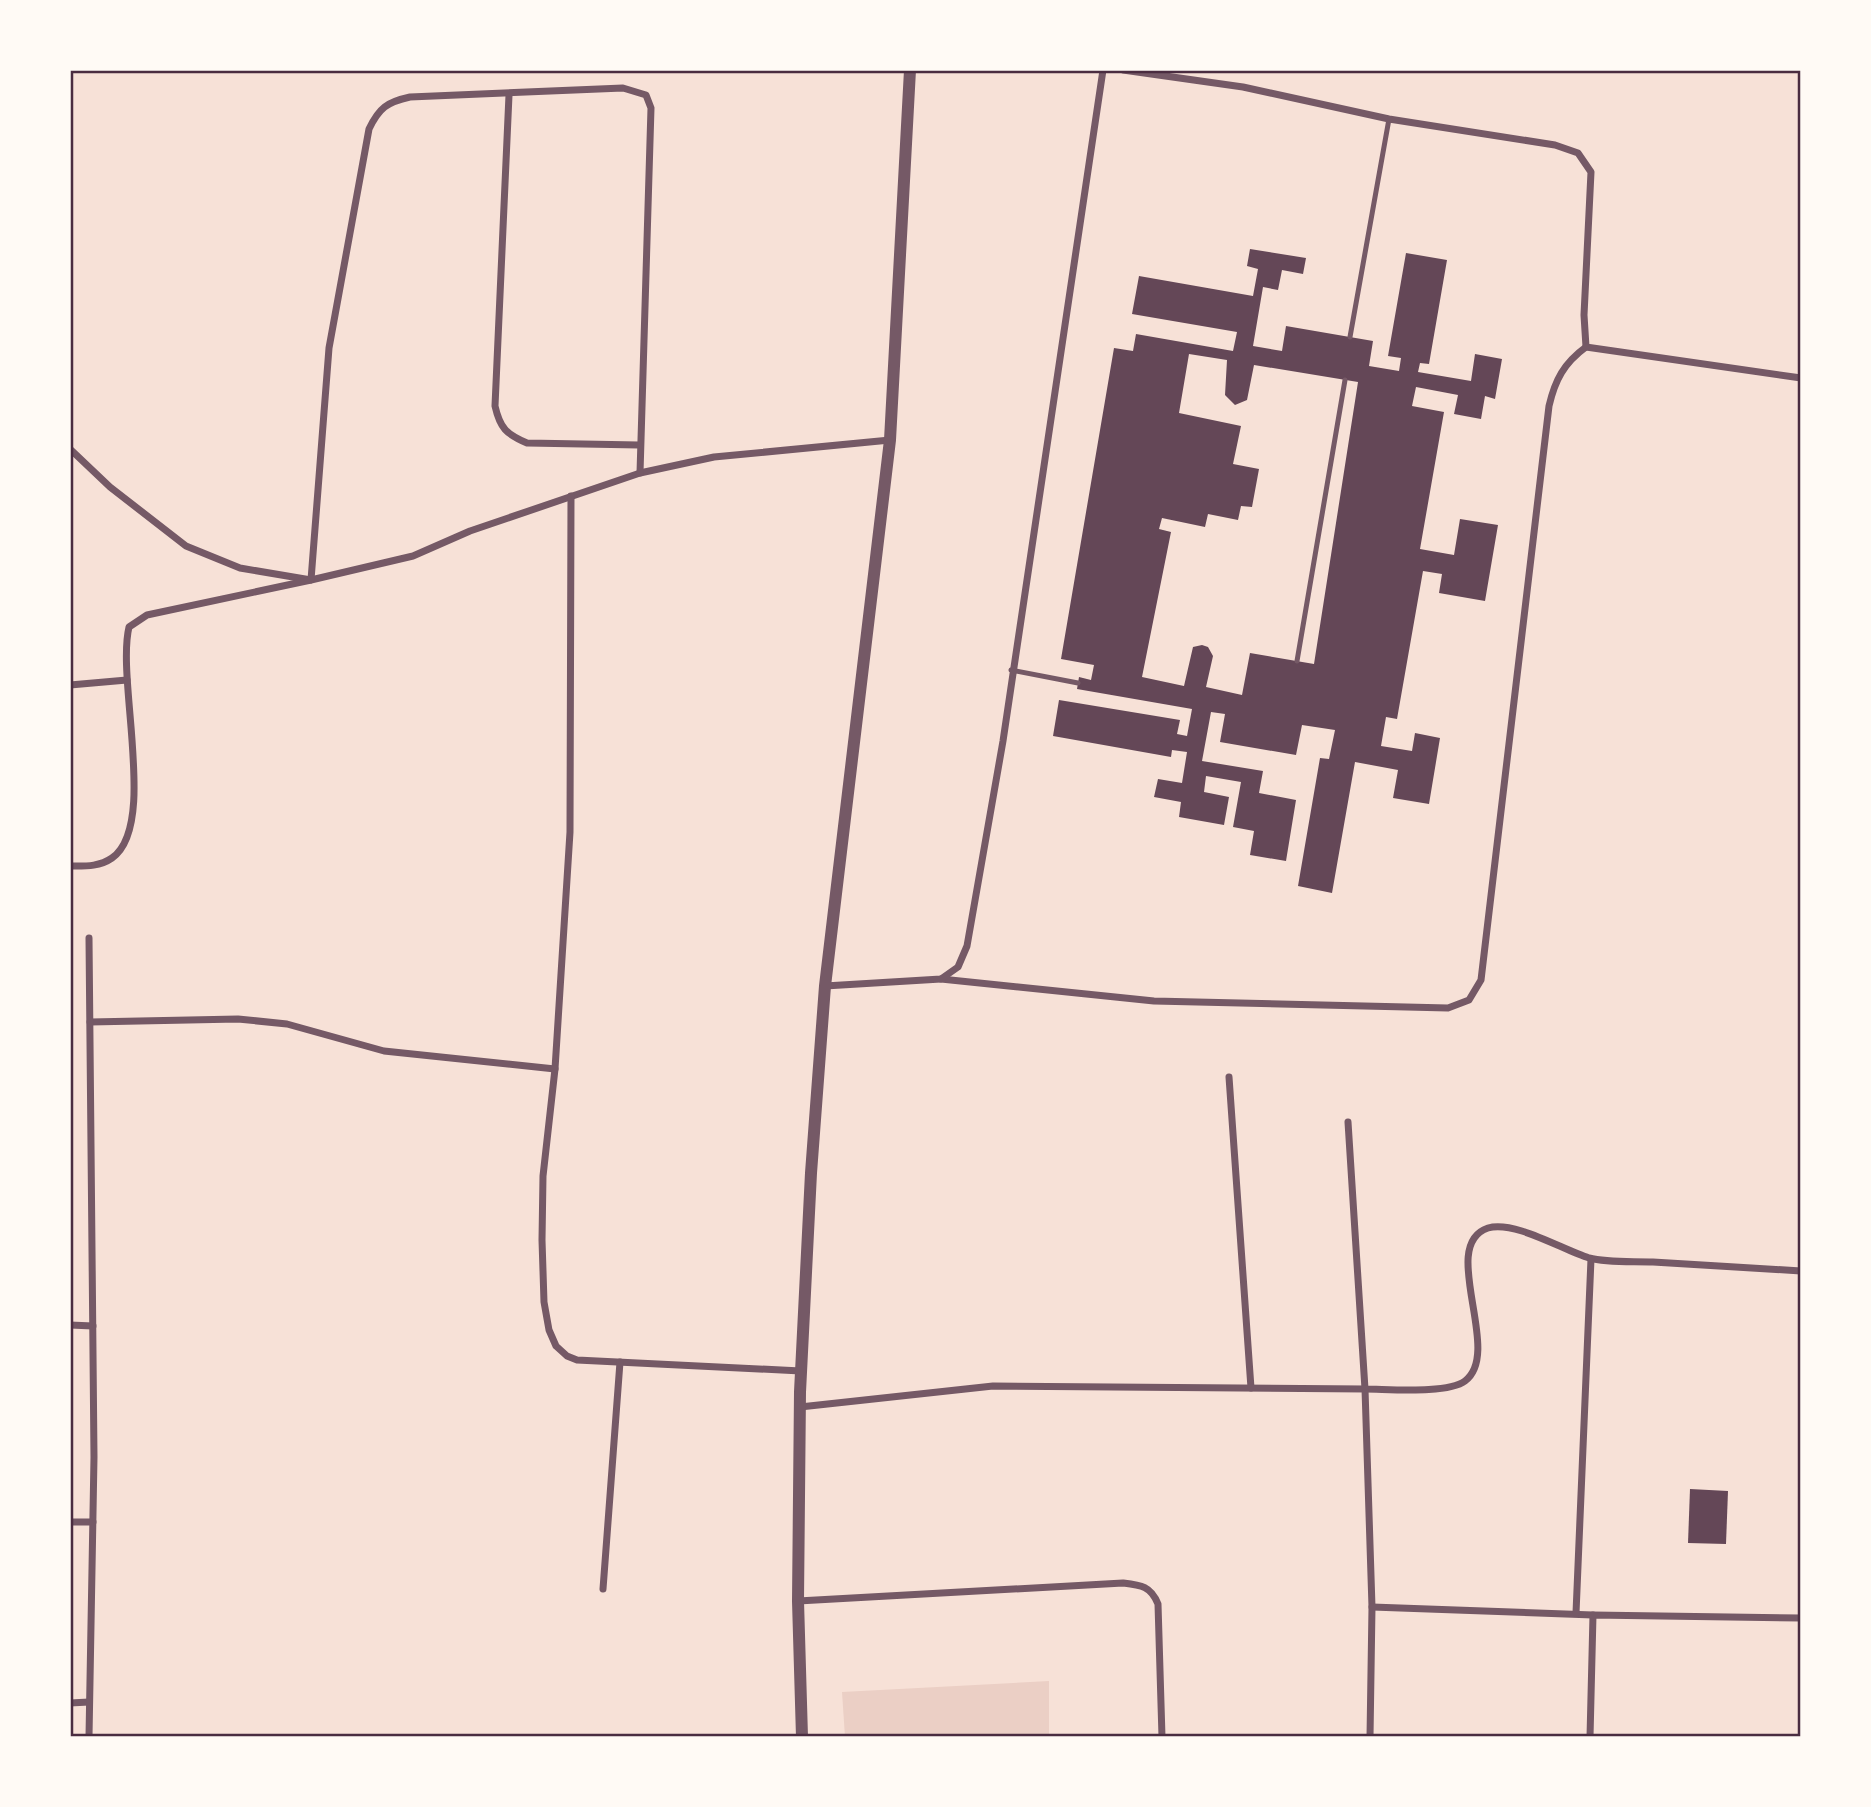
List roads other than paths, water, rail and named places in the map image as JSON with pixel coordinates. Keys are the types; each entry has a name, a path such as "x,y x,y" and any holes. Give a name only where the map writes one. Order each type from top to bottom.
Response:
{"street":[{"path":"802,1737 798,1601 800,1407 811,1173 825,986 890,440 911,70"},
{"path":"941,979 958,967 967,946 1003,741 1103,70"},
{"path":"1122,70 1243,87 1389,119 1555,145 1578,153 1591,172 1584,315 1586,347"},
{"path":"311,580 329,348 369,129 379,110 393,100 410,97 509,95 624,88 646,95 651,108 640,473"},
{"path":"509,95 495,406 499,426 510,436 527,443 639,445"},
{"path":"825,986 941,979 1154,1001 1448,1008 1469,1000 1481,980 1549,406 1554,385 1568,360 1586,347 1801,378"},
{"path":"70,866 97,865 110,860 127,840 135,802 127,637 129,627 137,620 413,556 470,531 640,473 714,457 890,440"},
{"path":"70,449 110,487 186,545 240,568 311,580"},
{"path":"570,496 570,832 555,1069 543,1175 544,1303 550,1330 556,1346 567,1356 578,1360 802,1371"},
{"path":"70,685 127,680"},
{"path":"89,938 93,1326 89,1737"},
{"path":"90,1022 238,1019 287,1024 384,1051 555,1069"},
{"path":"1229,1077 1251,1388"},
{"path":"1348,1122 1366,1389 1372,1607 1370,1737"},
{"path":"800,1407 993,1386 1366,1389 1451,1387 1466,1380 1474,1368 1478,1345 1468,1272 1470,1249 1479,1234 1489,1228 1511,1228 1591,1259 1801,1271"},
{"path":"1576,1613 1591,1259"},
{"path":"70,1325 93,1326"},
{"path":"603,1589 620,1362"},
{"path":"70,1522 93,1522"},
{"path":"798,1601 1123,1583 1141,1585 1153,1592 1158,1604 1162,1737"},
{"path":"1372,1607 1593,1615 1801,1618"},
{"path":"1590,1737 1593,1615"},
{"path":"70,1703 89,1702"}],"lane":[{"path":"1350,337 1389,119"},
{"path":"1297,661 1345,380"},
{"path":"1012,670 1078,683"}]}
